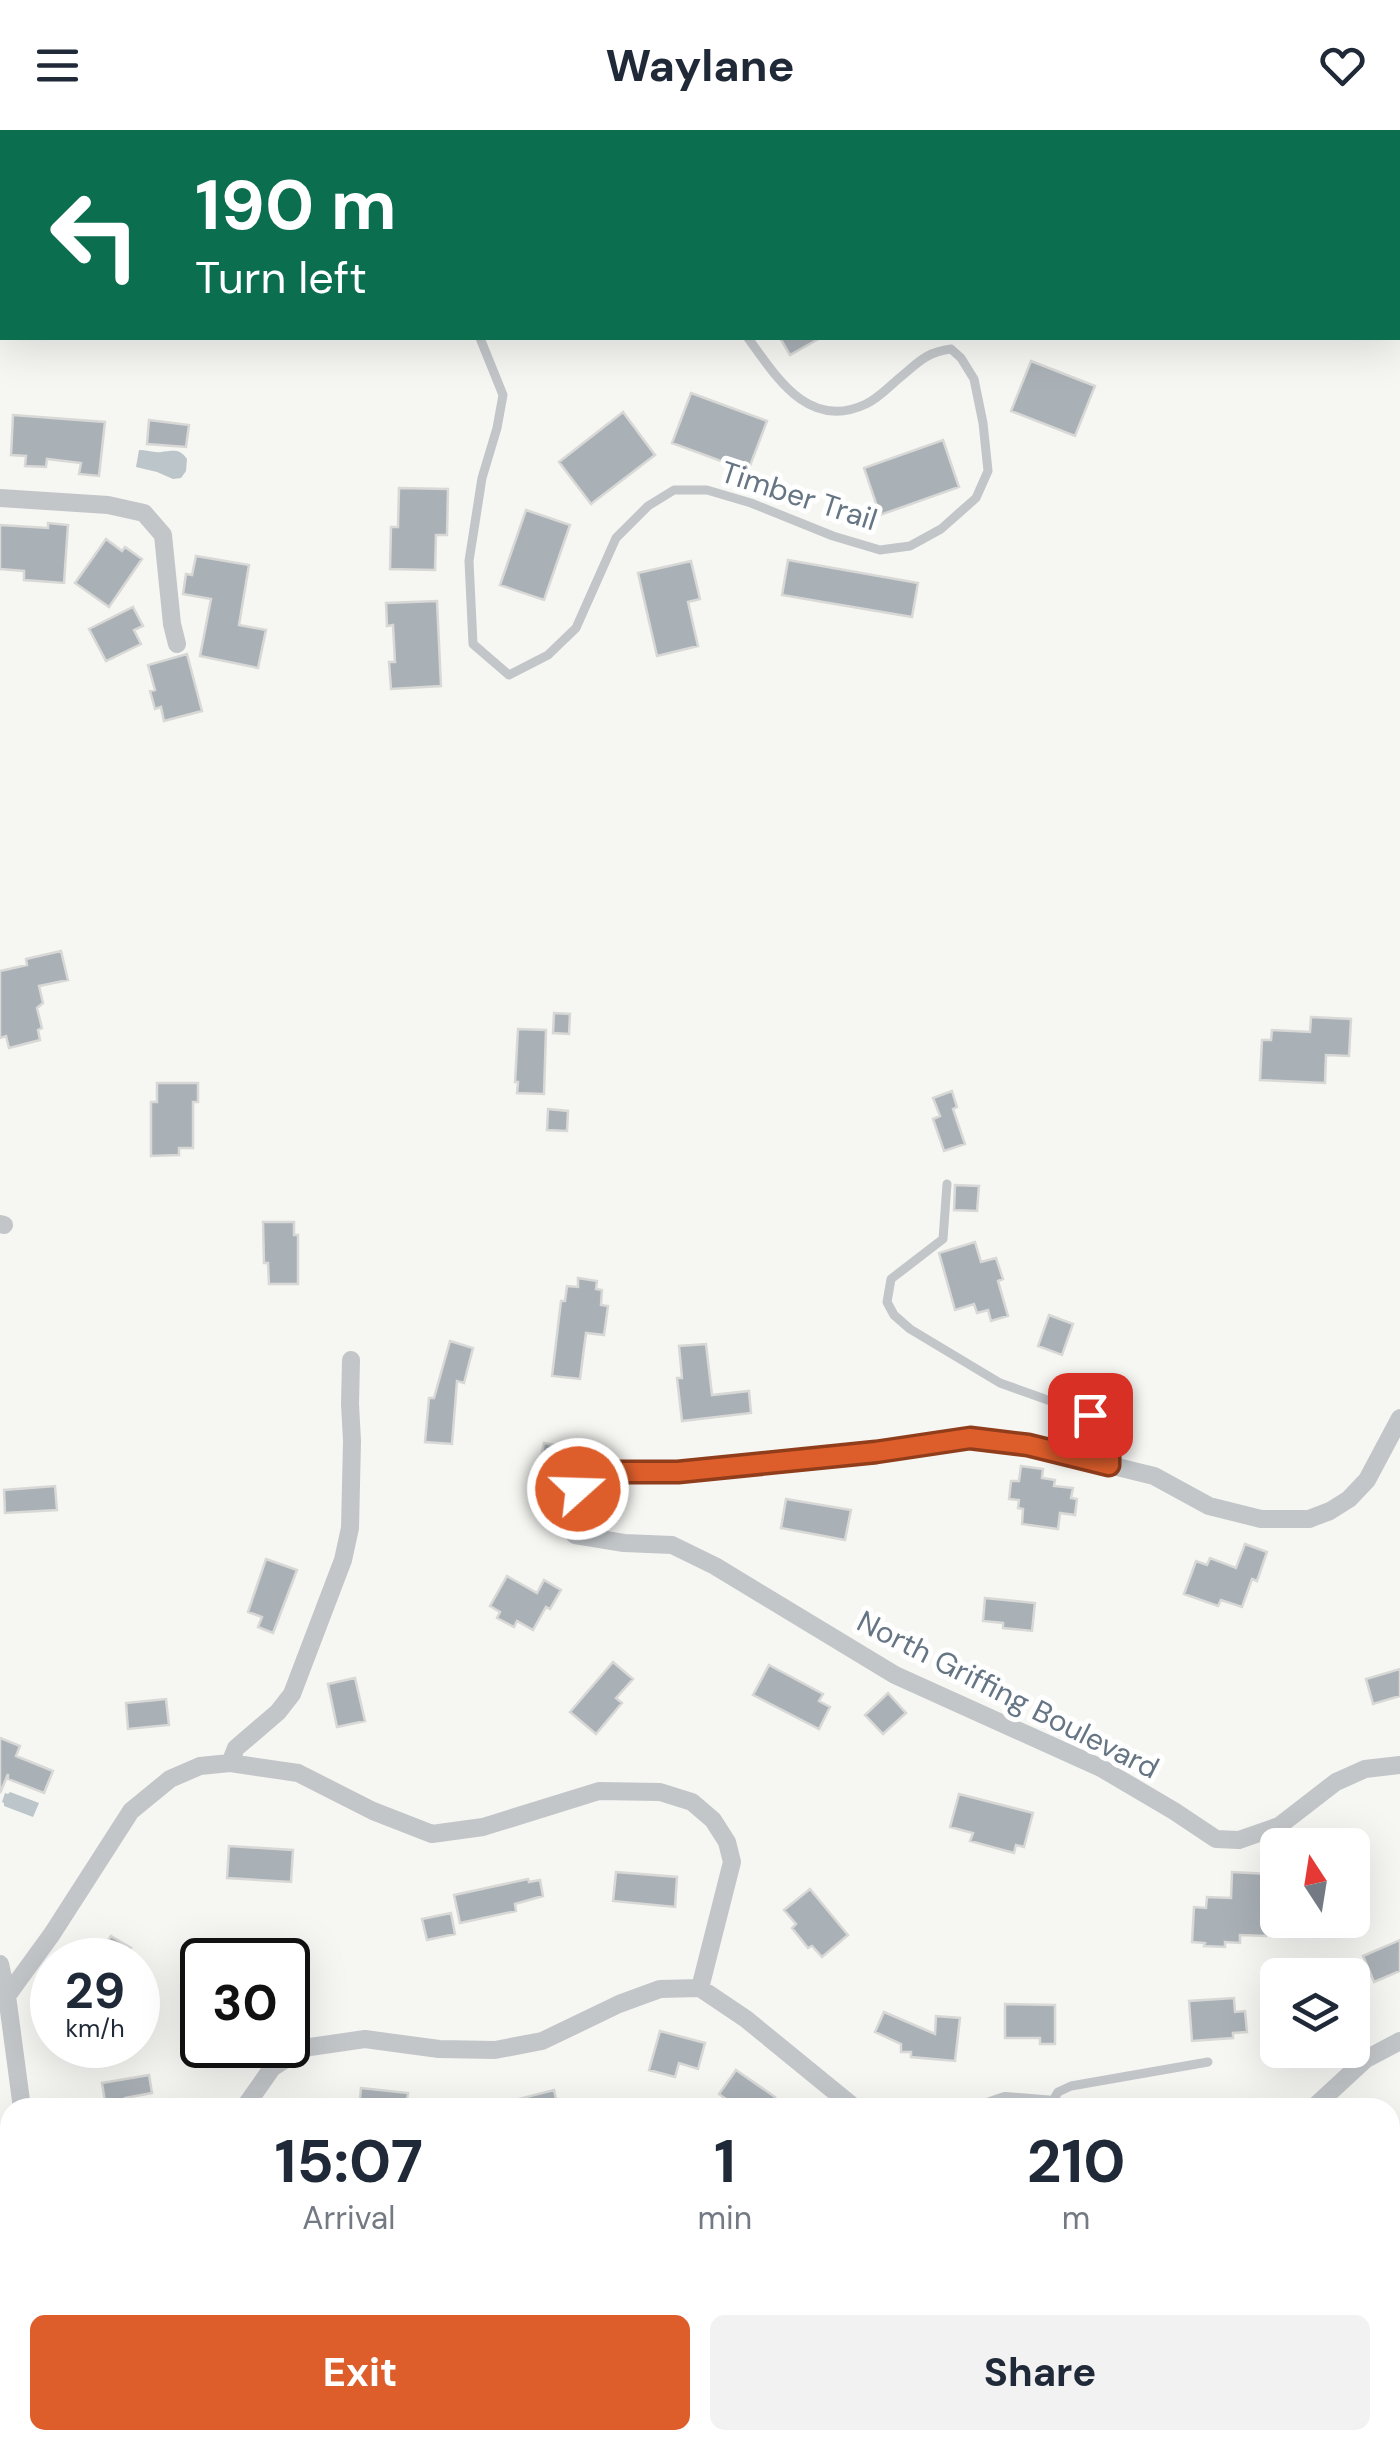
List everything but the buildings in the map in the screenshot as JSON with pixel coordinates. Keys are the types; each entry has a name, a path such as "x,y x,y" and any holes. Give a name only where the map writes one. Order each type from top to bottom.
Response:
{"street":[{"path":"0,498 108,506 144,513 163,535 176,644"},
{"path":"230,1763 236,1748 278,1712 292,1694 342,1560 350,1528 350,1360"},
{"name":"North Griffing Boulevard","path":"1400,1418 1367,1480 1349,1499 1309,1519 1261,1519 1209,1506 1154,1476 1028,1445 970,1438 876,1452 678,1472 609,1472 563,1502 566,1526 575,1535 672,1545 715,1566 895,1675 1101,1768 1216,1839 1239,1840 1279,1826 1336,1782 1366,1769 1400,1765"},
{"path":"7,1996 131,1812 170,1779 200,1766 230,1763 298,1773 373,1811 432,1834 483,1828 598,1791 660,1792 692,1802 713,1820 727,1842 732,1862 700,1988"},
{"path":"0,1964 21,2098"},
{"path":"251,2098 272,2068 302,2048 365,2040 439,2049 495,2050 542,2041 660,1989 700,1988 746,2019 843,2098"},
{"path":"1324,2098 1366,2060 1400,2042"}],"lane":[{"name":"Timber Trail","path":"481,340 503,395 482,478 469,561 473,644 509,675 548,655 576,628 616,538 648,506 674,490 707,490 880,550 910,546 941,529 976,498 988,472 982,423 974,378 951,349 932,352 869,404 829,413 806,404 780,382 749,340"},
{"path":"947,1184 943,1238 891,1279 887,1302 894,1315 910,1329 1000,1383 1090,1415 1109,1436 1109,1465"},
{"path":"1057,2098 1058,2092 1070,2086 1208,2062"}],"shaded area":[{"path":"139,450 178,452 187,459 186,471 181,478 173,479 136,467"},
{"path":"5,1793 39,1803 33,1817 4,1806"}],"route":[{"path":"578,1489 609,1472 678,1472 876,1452 970,1438 1028,1445 1109,1465 1109,1436 1090,1415"}]}
